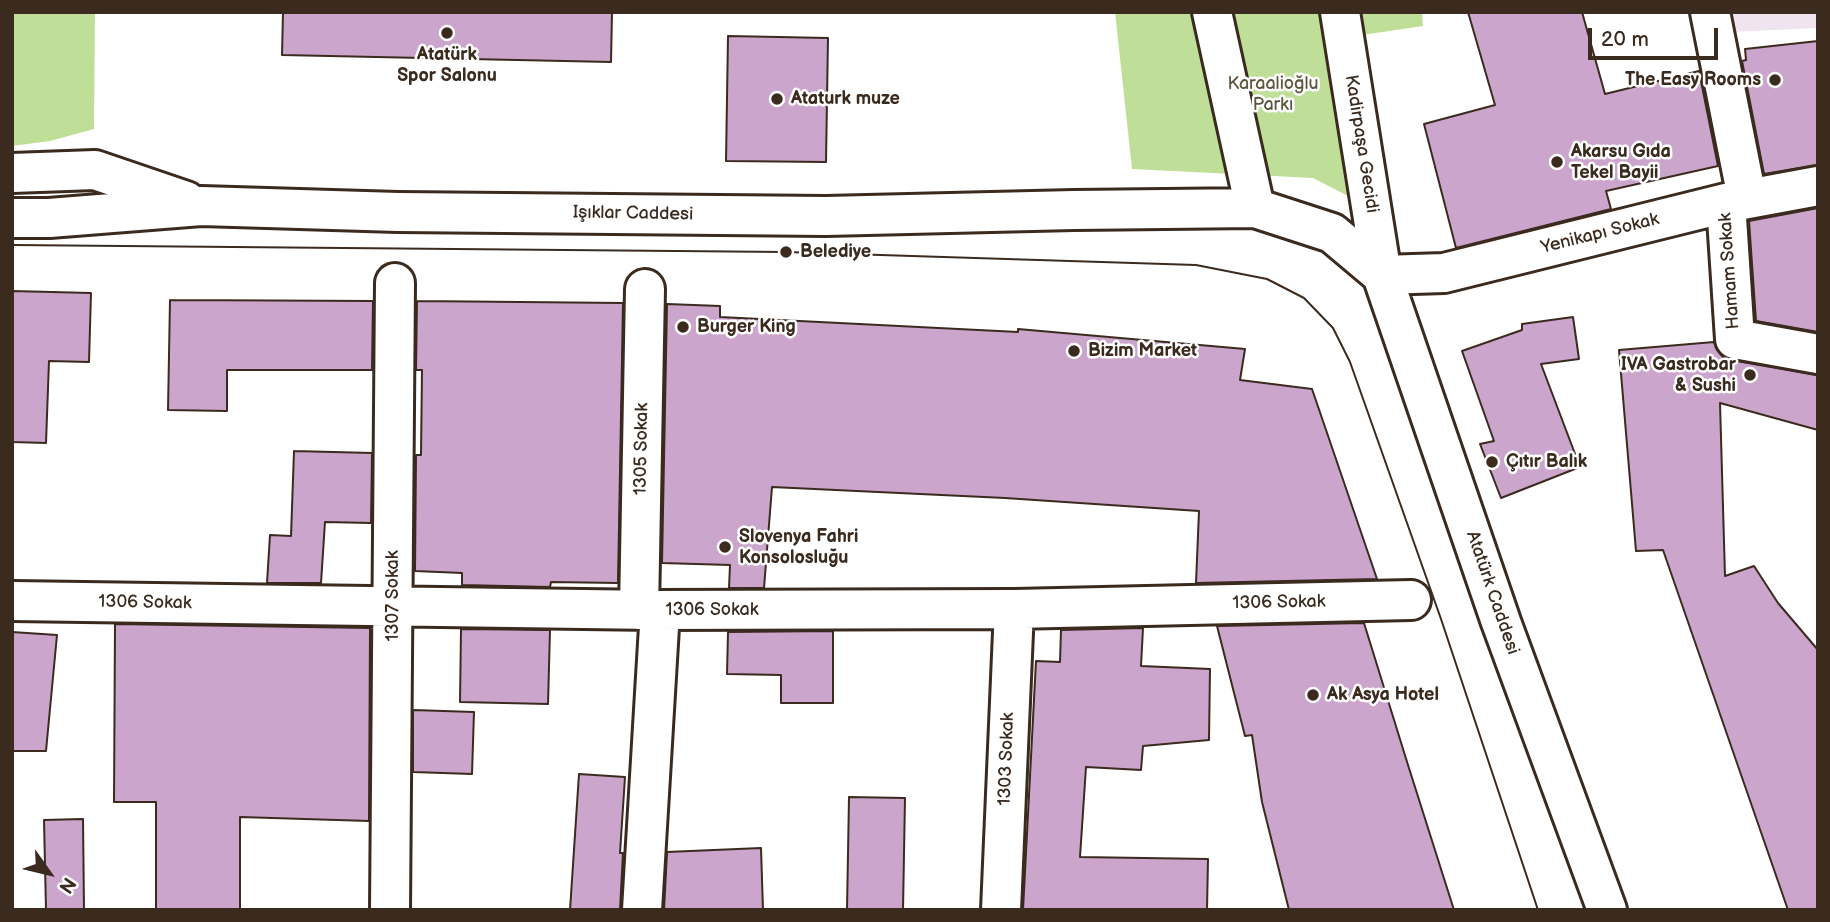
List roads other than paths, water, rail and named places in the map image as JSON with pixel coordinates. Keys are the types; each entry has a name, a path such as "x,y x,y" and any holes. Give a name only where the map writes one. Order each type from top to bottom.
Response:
{"street":[{"path":"1212,12 1255,208"},
{"name":"Kadirpaşa Gecidi","path":"1340,12 1382,275"},
{"path":"1710,12 1736,201"},
{"path":"12,173 95,170 201,206"},
{"name":"Yenikapı Sokak","path":"1382,275 1444,273 1736,201 1818,186"},
{"name":"Hamam Sokak","path":"1736,201 1735,339 1818,354"},
{"name":"Işıklar Caddesi","path":"12,218 48,218 201,206 398,212 799,216 1074,209 1255,208 1332,233 1382,275"},
{"name":"Atatürk Caddesi","path":"1382,275 1501,622 1607,910"},
{"name":"1307 Sokak","path":"390,910 396,283"},
{"name":"1305 Sokak","path":"642,910 649,610 642,470 645,289"},
{"name":"1306 Sokak","path":"12,601 649,610 1013,609 1411,600"},
{"name":"1303 Sokak","path":"1001,910 1013,609"}],"tram line":[{"path":"12,245 786,252 1196,265 1267,279 1304,298 1333,328 1350,362 1441,619 1538,910"}],"place":[{"name":"Atatürk Spor Salonu","path":"447,33"},
{"name":"The Easy Rooms","path":"1775,80"},
{"name":"Ataturk muze","path":"777,99"},
{"name":"Akarsu Gıda Tekel Bayii","path":"1557,162"},
{"name":"Belediye","path":"786,252"},
{"name":"Burger King","path":"683,327"},
{"name":"Bizim Market","path":"1074,351"},
{"name":"IVA Gastrobar & Sushi","path":"1750,375"},
{"name":"Çıtır Balık","path":"1492,462"},
{"name":"Slovenya Fahri Konsolosluğu","path":"725,547"},
{"name":"Ak Asya Hotel","path":"1313,695"}],"park label":[{"name":"Karaalioğlu Parkı","path":"1273,94"}]}
